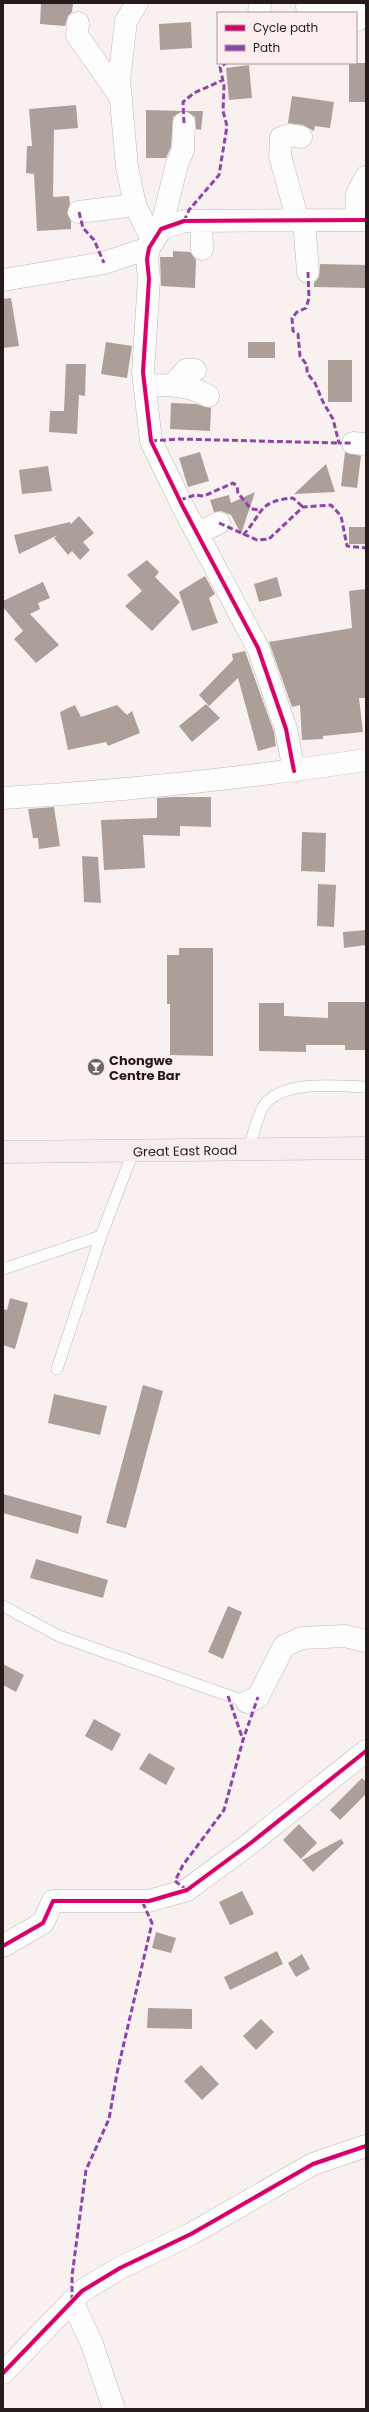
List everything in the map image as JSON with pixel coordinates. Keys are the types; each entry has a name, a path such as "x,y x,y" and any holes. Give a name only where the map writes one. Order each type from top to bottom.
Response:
{"highway":[{"name":"Great East Road","path":"3,1152 248,1151 366,1148"}],"street":[{"path":"137,3 126,21 119,80 127,168 134,205 154,239"},
{"path":"307,7 336,4 356,12"},
{"path":"78,23 77,35 121,98"},
{"path":"184,123 183,150 177,164 154,239 143,372 151,441 258,648 286,729 294,770"},
{"path":"301,137 290,135 282,138 280,156 301,220 308,272"},
{"path":"3,280 104,263 154,239 184,221 361,220 357,194 366,177"},
{"path":"79,212 134,205"},
{"path":"201,221 202,249"},
{"path":"173,385 186,370 195,370"},
{"path":"145,385 173,385 194,388 208,396"},
{"path":"197,532 219,523"},
{"path":"3,798 118,791 366,760"},
{"path":"247,1702 258,1697 284,1646 302,1638 345,1636 366,1641"},
{"path":"3,1946 43,1923 54,1901 149,1901 186,1890 252,1842 366,1751"},
{"path":"3,2373 82,2291 120,2268 191,2234 313,2164 366,2146"},
{"path":"72,2301 92,2344 114,2409"}],"lane":[{"path":"248,1151 263,1107 274,1095 313,1085 366,1087"},
{"path":"57,1369 101,1236 133,1152"},
{"path":"3,1269 101,1236"},
{"path":"3,1606 59,1636 247,1702"}],"building":[{"path":"41,3 73,3 72,12 68,16 65,26 40,24"},
{"path":"191,22 192,48 160,50 159,24"},
{"path":"366,63 366,102 349,102 349,64"},
{"path":"249,65 252,98 229,100 226,68"},
{"path":"292,96 334,102 330,128 315,126 314,131 303,125 288,123"},
{"path":"76,105 78,128 54,130 53,197 69,196 70,204 67,213 71,221 71,229 37,231 34,174 26,173 27,146 32,146 29,109"},
{"path":"146,110 184,111 173,117 171,147 166,158 146,158"},
{"path":"184,111 203,111 201,130 196,129 195,117"},
{"path":"173,251 190,252 196,260 195,288 161,286 160,257 173,257"},
{"path":"320,264 366,265 366,288 314,287 314,283 319,277"},
{"path":"11,298 19,346 3,348 3,299"},
{"path":"106,342 132,346 127,378 101,374"},
{"path":"248,342 275,342 275,358 248,358"},
{"path":"328,360 352,360 352,402 328,402"},
{"path":"66,364 86,364 85,396 79,395 77,434 49,432 50,411 64,411"},
{"path":"171,403 196,404 211,408 210,431 170,429"},
{"path":"200,452 209,481 188,487 179,458"},
{"path":"345,452 361,456 357,488 341,486"},
{"path":"326,464 335,492 294,494"},
{"path":"48,466 52,491 22,494 19,470"},
{"path":"255,492 241,534 231,515 221,511 214,512 210,500 229,495 231,503"},
{"path":"79,516 94,533 83,542 90,550 80,560 72,551 68,555 54,538 58,535 19,554 14,535 70,522 71,524"},
{"path":"349,527 366,527 366,544 349,544"},
{"path":"147,560 159,572 155,577 180,602 152,631 125,606 142,591 127,575"},
{"path":"205,576 215,594 209,598 218,623 192,631 179,592"},
{"path":"277,577 282,596 259,602 254,584"},
{"path":"43,582 50,598 38,603 40,609 30,614 59,645 36,663 14,639 23,631 3,607 3,601"},
{"path":"366,589 366,698 359,698 363,732 323,736 323,739 302,740 300,705 292,707 269,642 352,628 349,591"},
{"path":"245,651 274,732 276,746 258,751 238,678 209,706 199,695 233,660 232,654"},
{"path":"206,704 220,718 192,742 179,726"},
{"path":"75,705 81,717 117,705 127,715 132,711 140,733 108,746 106,742 68,750 60,712"},
{"path":"211,797 211,827 180,826 180,836 143,835 145,868 104,870 101,820 157,818 157,798"},
{"path":"54,807 60,846 39,849 38,838 33,838 28,809"},
{"path":"302,832 326,833 325,872 301,871"},
{"path":"82,856 98,857 101,903 84,902"},
{"path":"318,884 336,885 334,927 317,926"},
{"path":"366,930 366,945 344,948 343,932"},
{"path":"179,948 213,948 213,1056 170,1055 170,1004 167,1004 167,955 179,955"},
{"path":"328,1002 366,1002 366,1050 345,1050 345,1045 306,1045 306,1052 259,1051 259,1003 284,1003 284,1016 328,1018"},
{"path":"10,1298 28,1303 15,1349 3,1345 3,1309 7,1310"},
{"path":"143,1385 163,1391 126,1528 106,1523"},
{"path":"54,1394 107,1406 100,1435 48,1423"},
{"path":"3,1494 82,1516 78,1534 3,1513"},
{"path":"36,1559 108,1580 103,1598 30,1578"},
{"path":"228,1606 242,1612 223,1659 208,1652"},
{"path":"3,1664 24,1675 16,1692 3,1685"},
{"path":"94,1719 121,1734 112,1751 85,1736"},
{"path":"149,1753 175,1768 166,1785 139,1769"},
{"path":"362,1778 366,1782 366,1794 340,1820 330,1810"},
{"path":"299,1824 317,1843 301,1859 283,1840"},
{"path":"341,1839 344,1843 313,1872 302,1860"},
{"path":"242,1891 254,1914 230,1925 219,1902"},
{"path":"156,1932 176,1938 171,1953 152,1948"},
{"path":"277,1951 283,1964 230,1990 224,1977"},
{"path":"302,1954 310,1969 296,1977 288,1963"},
{"path":"148,2008 192,2009 192,2029 147,2028"},
{"path":"261,2019 274,2032 256,2050 243,2036"},
{"path":"201,2065 219,2084 202,2100 184,2081"}],"marked path":[{"path":"184,221 189,210 219,175 227,126 223,111 224,86 220,67 224,64"},
{"path":"184,123 183,102 194,93 223,80"},
{"path":"79,212 83,228 94,240 104,263"},
{"path":"308,272 309,298 306,308 297,312 292,318 293,331 298,334 300,356 307,365 307,373 315,383 323,402 333,419 339,443 353,443"},
{"path":"151,441 178,439 339,443"},
{"path":"180,500 195,495 204,496 233,483 237,486 238,493 251,509 260,510"},
{"path":"243,535 262,510 273,502 293,498 303,507"},
{"path":"219,523 257,540 269,539 303,507 331,505 341,516 347,546 366,548"},
{"path":"228,1696 243,1740"},
{"path":"187,1890 175,1881 183,1865 224,1810 243,1740 258,1697"},
{"path":"72,2301 72,2276 86,2170 109,2119 117,2073 152,1923 142,1901"}],"cycle path":[{"path":"294,771 286,729 258,648 182,505 151,441 143,372 149,279 147,259 149,248 161,229 184,221 366,220"},
{"path":"3,1946 43,1923 53,1901 149,1901 187,1890 252,1842 366,1751"},
{"path":"3,2373 82,2291 120,2268 191,2234 313,2164 366,2146"}],"place":[{"name":"Chongwe Centre Bar","path":"96,1067"}]}
